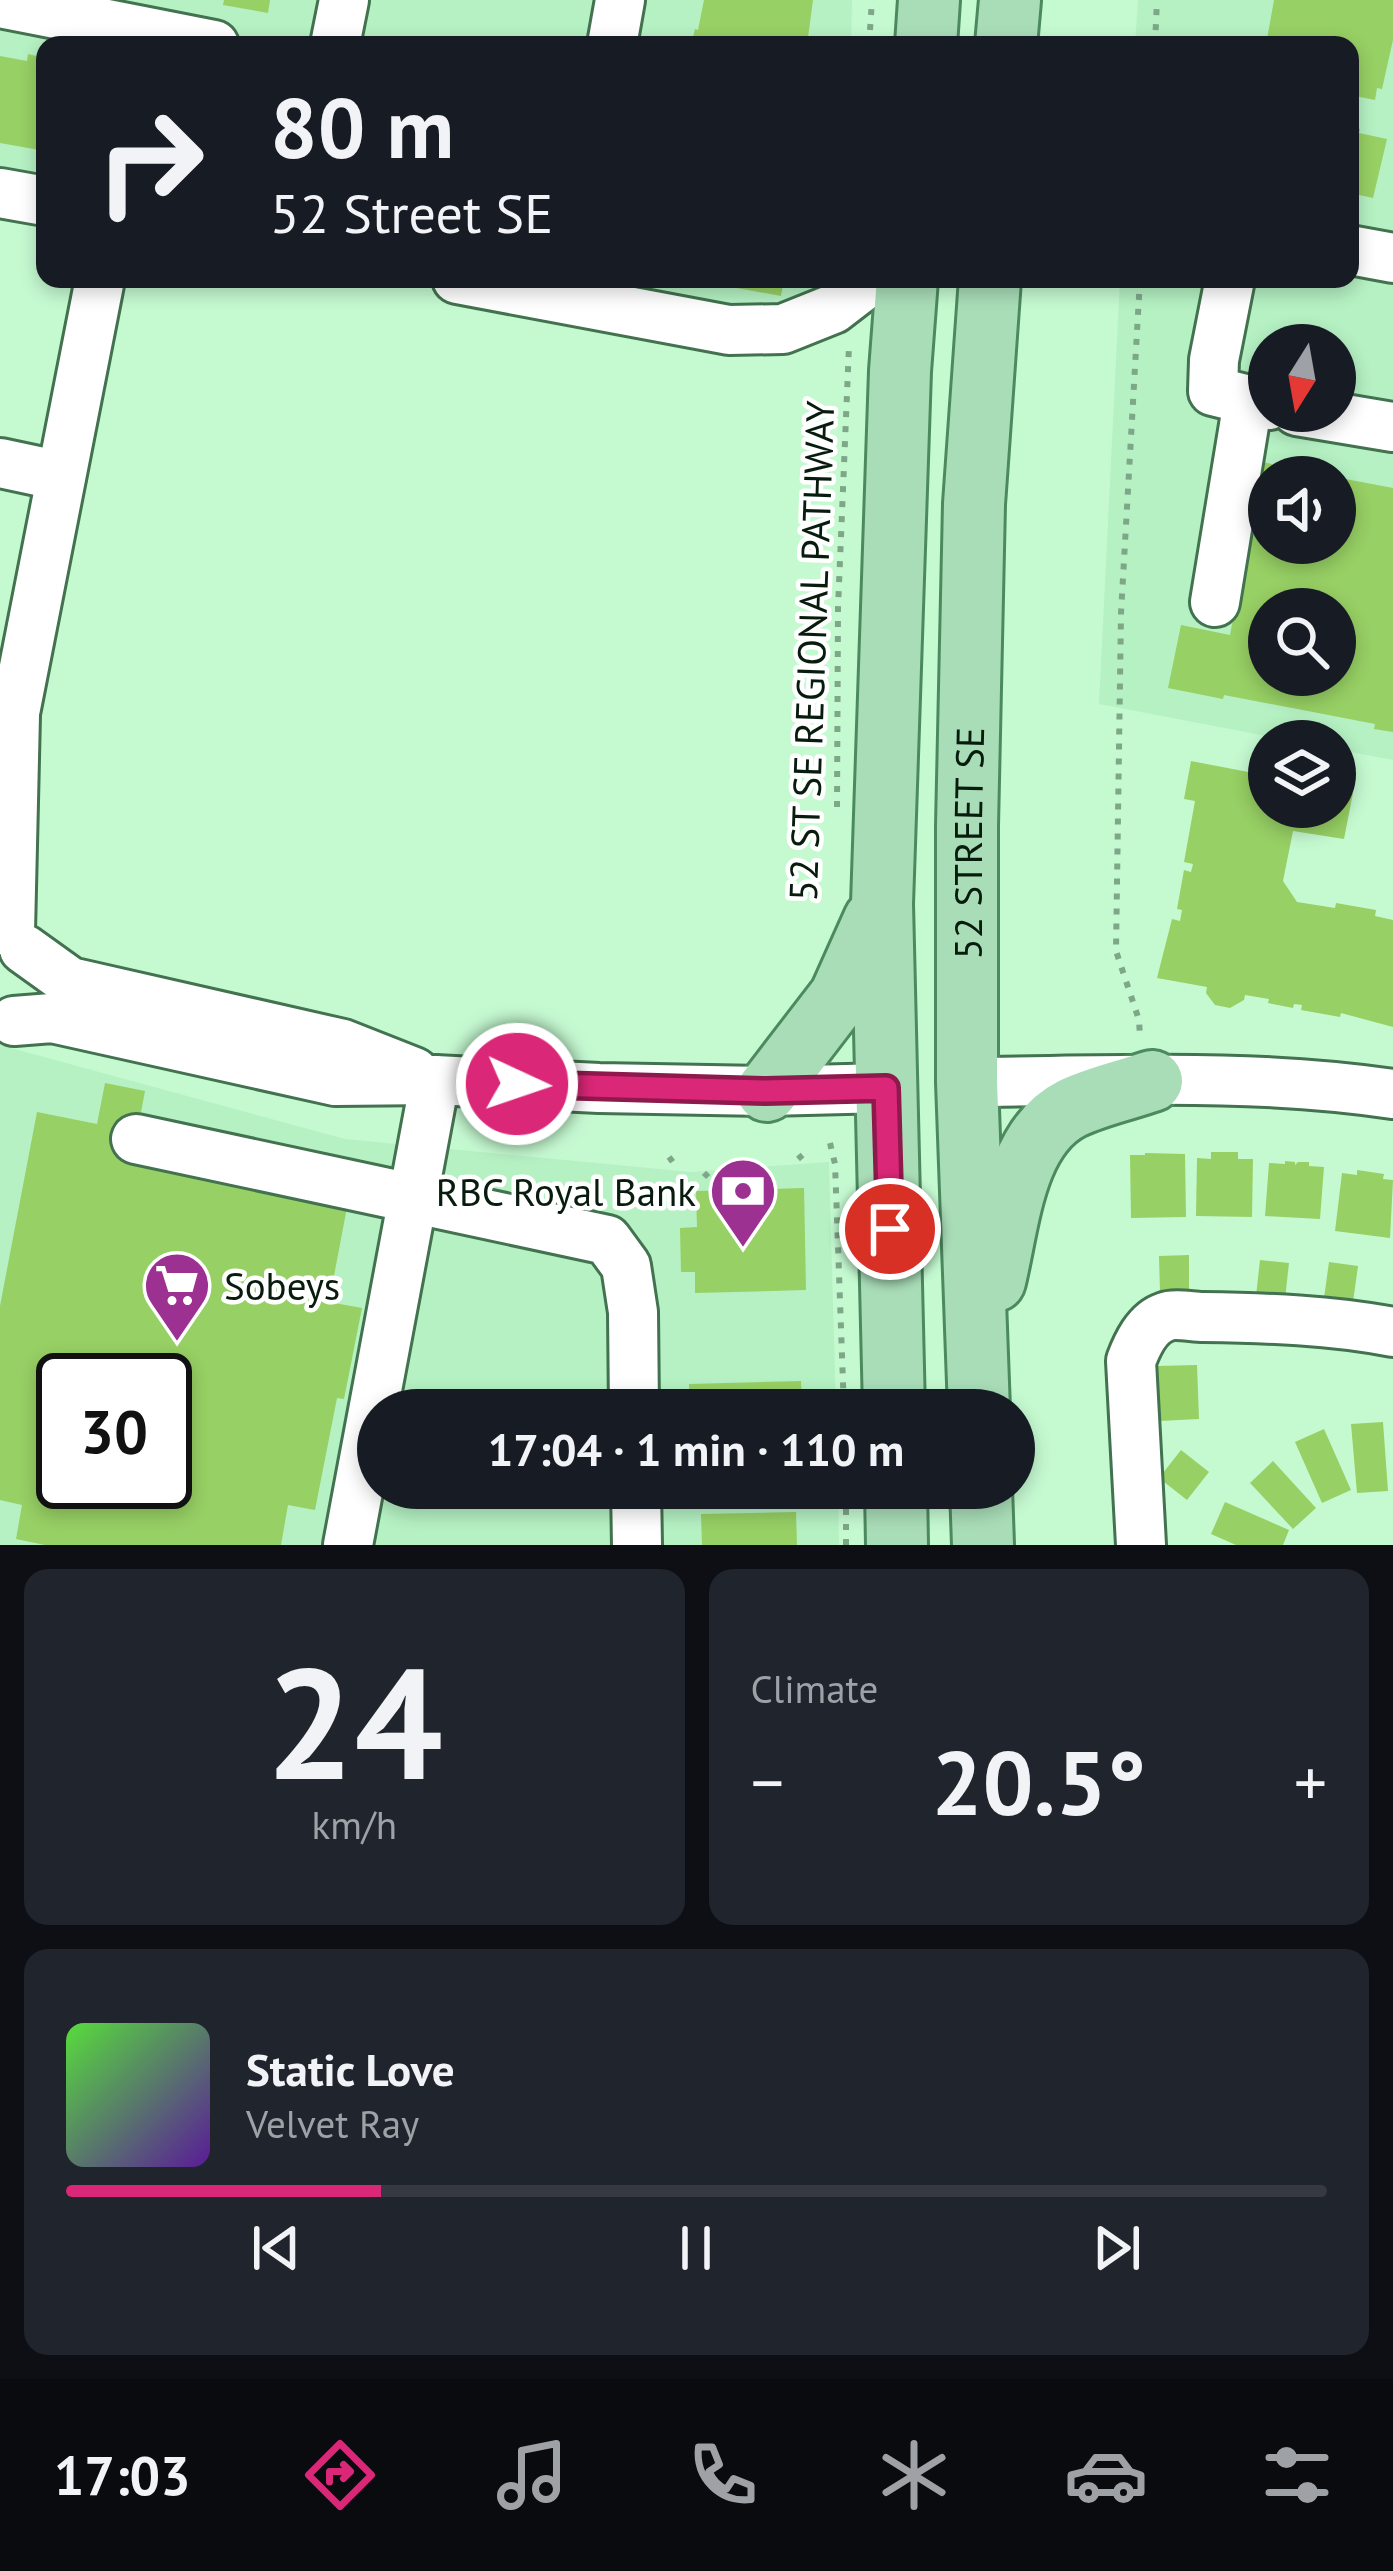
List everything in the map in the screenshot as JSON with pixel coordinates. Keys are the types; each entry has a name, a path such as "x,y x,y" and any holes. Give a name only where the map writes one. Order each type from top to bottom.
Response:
{"main road":[{"path":"927,36 929,0"},
{"path":"1007,36 1010,0"},
{"name":"52 STREET SE","path":"878,288 900,371 882,904 893,1389"},
{"name":"52 STREET SE","path":"978,1383 967,1082 968,716 974,504 989,288"},
{"path":"766,1091 840,996 882,904"},
{"path":"978,1383 1023,1162 1049,1125 1146,1059"},
{"path":"886,1088 967,1082"},
{"path":"894,1509 897,1545"},
{"path":"982,1509 983,1545"}],"street":[{"path":"337,36 344,0"},
{"path":"614,36 620,0"},
{"path":"0,4 150,26 184,36"},
{"path":"0,193 36,199"},
{"path":"1359,252 1393,258"},
{"path":"4,1030 25,1005 31,987 30,968 12,936 8,729 98,288"},
{"path":"567,289 729,330 783,329 870,288"},
{"path":"1228,288 1214,360 1214,391 1248,400"},
{"path":"1356,421 1393,427"},
{"path":"1215,602 1253,432"},
{"path":"0,463 61,476"},
{"path":"12,936 70,982 343,1044 435,1081"},
{"path":"4,1030 52,1018 335,1081 766,1091 886,1088"},
{"path":"967,1082 1146,1059 1393,1094"},
{"path":"348,1545 435,1081"},
{"path":"136,1139 607,1240 626,1266 634,1389"},
{"path":"1141,1545 1131,1360 1138,1341 1151,1327 1165,1316 1247,1317 1393,1332"},
{"path":"636,1509 637,1545"},
{"path":"880,1545 888,1509"}],"path":[{"path":"870,36 872,0"},
{"path":"1155,36 1157,0"},
{"name":"52 ST SE REGIONAL PATHWAY","path":"837,808 838,608 877,288"},
{"path":"1139,288 1121,613 1116,951 1139,1019 1146,1059"},
{"path":"830,1143 835,1164 843,1389"},
{"path":"669,1157 678,1169"},
{"path":"846,1509 846,1545"}],"shaded area":[{"path":"0,0 852,0 851,36 36,36 36,183 0,177"},
{"path":"1138,0 1393,0 1393,760 1356,753 1356,720 1248,720 1248,732 1099,704 1120,288 1359,288 1359,36 1136,36"},
{"path":"615,288 843,288 842,329"},
{"path":"0,1045 345,1139 691,1172 829,1162 835,1389 357,1389 357,1509 838,1509 839,1545 0,1545"}],"building":[{"path":"224,0 270,0 268,13 223,5"},
{"path":"704,0 813,0 808,36 693,36"},
{"path":"1274,0 1393,0 1393,40 1375,100 1359,97 1359,36 1268,36"},
{"path":"28,54 36,56 36,149 0,143 0,56 27,61"},
{"path":"1359,133 1387,139 1373,198 1359,195"},
{"path":"737,288 782,288 781,296"},
{"path":"1356,481 1393,488 1393,732 1356,720 1168,688 1181,625 1230,635 1248,538 1248,564 1356,564"},
{"path":"1191,761 1248,772 1248,828 1346,828 1344,839 1293,831 1283,881 1297,902 1376,910 1375,916 1393,920 1393,1027 1245,995 1230,1008 1215,1005 1207,987 1157,978 1172,919 1180,921 1182,910 1177,909 1184,870 1191,872 1193,864 1184,862 1195,801 1184,799"},
{"name":"Sobeys","path":"105,1083 145,1091 133,1155 349,1197 329,1302 362,1308 344,1399 337,1398 315,1510 288,1505 281,1545 45,1545 16,1539 22,1505 0,1500 0,1306 37,1112 97,1124"},
{"path":"1211,1152 1238,1152 1238,1159 1253,1159 1252,1217 1196,1216 1197,1158 1211,1159"},
{"path":"1185,1154 1186,1217 1131,1218 1130,1155"},
{"path":"1269,1163 1324,1167 1320,1219 1265,1216"},
{"path":"1357,1170 1393,1180 1390,1238 1335,1231 1342,1173 1357,1175"},
{"name":"RBC Royal Bank","path":"804,1188 806,1290 695,1293 695,1272 681,1272 680,1228 697,1227 696,1191"},
{"path":"1189,1255 1189,1292 1160,1292 1159,1256"},
{"path":"1260,1260 1289,1263 1285,1299 1256,1296"},
{"path":"1329,1262 1358,1266 1353,1302 1324,1298"},
{"path":"1197,1365 1199,1419 1159,1421 1157,1366"},
{"path":"801,1381 801,1389 689,1389 689,1384"},
{"path":"1383,1422 1388,1491 1357,1493 1351,1424"},
{"path":"1324,1429 1351,1490 1322,1503 1295,1442"},
{"path":"1181,1450 1209,1472 1187,1500 1159,1478"},
{"path":"1273,1461 1316,1508 1293,1529 1250,1483"},
{"path":"1225,1502 1289,1530 1283,1545 1236,1545 1211,1534"},
{"path":"796,1512 797,1545 702,1545 701,1514"}],"place":[{"name":"RBC Royal Bank","path":"743,1250"},
{"name":"Sobeys","path":"177,1344"}],"route":[{"path":"517,1084 766,1091 886,1088 890,1229"}]}
